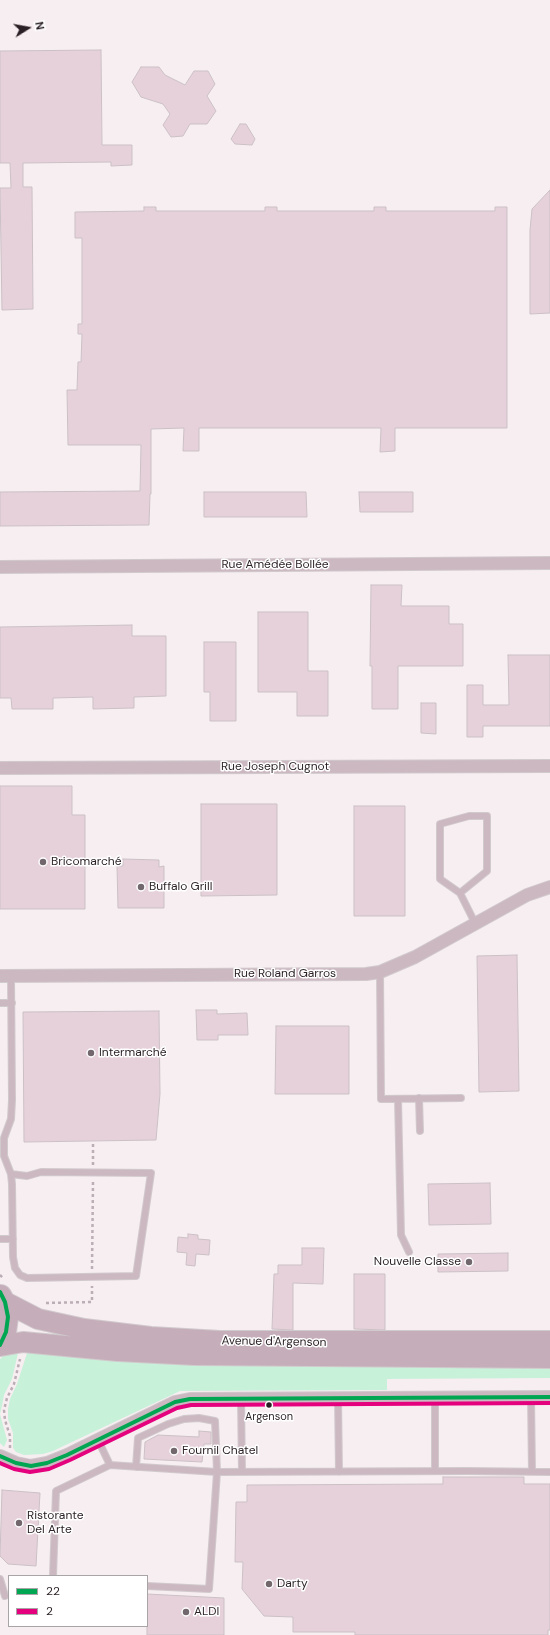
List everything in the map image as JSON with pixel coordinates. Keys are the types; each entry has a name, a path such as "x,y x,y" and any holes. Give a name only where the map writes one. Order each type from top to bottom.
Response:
{"main road":[{"name":"Avenue d'Argenson","path":"2,1297 38,1319 84,1330 151,1337 220,1341 550,1342"},
{"path":"0,1345 6,1332 8,1317 2,1297"},
{"name":"Avenue d'Argenson","path":"0,1345 23,1342 118,1352 195,1355 550,1358"}],"street":[{"name":"Rue Amédée Bollée","path":"0,567 550,563"},
{"name":"Rue Joseph Cugnot","path":"0,768 550,766"},
{"name":"Rue Roland Garros","path":"6,976 351,974 380,972 415,957 527,895 550,887"},
{"path":"0,1458 31,1466 47,1463 67,1455 175,1402 190,1398 550,1397"}],"lane":[{"path":"460,893 487,872 487,816 469,816 440,824 440,879 460,893 476,923"},
{"path":"380,972 381,1099 461,1098"},
{"path":"6,976 12,1003 12,1106 11,1119 2,1138 4,1156 11,1174 13,1257 15,1268 20,1275 27,1278 136,1276 151,1173 41,1172 27,1176 11,1174"},
{"path":"0,1003 12,1003"},
{"path":"419,1098 420,1131"},
{"path":"398,1099 401,1235 409,1252"},
{"path":"0,1239 13,1239"},
{"path":"531,1397 532,1472"},
{"path":"338,1398 339,1472"},
{"path":"435,1398 436,1471"},
{"path":"241,1399 242,1472"},
{"path":"136,1467 138,1438 168,1424 184,1419 199,1418 214,1421 217,1472 209,1589 148,1586"},
{"path":"98,1440 110,1465"},
{"path":"53,1575 56,1491 110,1465 217,1472 550,1472"},
{"path":"0,1579 5,1596"}],"green space":[{"path":"19,1349 12,1379 4,1395 0,1414 0,1359 5,1354"},
{"path":"28,1350 550,1365 550,1378 387,1379 387,1390 180,1391 53,1451 43,1454 24,1455 16,1452 13,1448 13,1433 8,1419 8,1409 10,1399 17,1384"},
{"path":"0,1414 7,1440 4,1447 0,1443"}],"building":[{"path":"101,50 102,145 132,145 132,165 111,166 111,162 23,163 23,187 32,187 33,309 2,310 0,188 11,188 10,163 0,163 0,51"},
{"path":"141,67 159,67 165,75 185,85 194,71 208,71 215,84 207,96 216,111 207,124 190,124 183,136 171,137 163,125 170,114 163,104 141,97 132,82"},
{"path":"240,124 246,124 255,139 252,145 235,144 231,139"},
{"path":"550,190 550,313 530,314 530,230 532,209"},
{"path":"144,207 156,207 156,211 265,211 265,207 277,207 277,211 374,211 374,207 386,207 386,211 495,211 495,207 507,207 507,428 395,428 395,451 380,452 381,428 199,428 199,451 183,451 184,428 151,429 151,494 149,525 0,526 0,492 140,491 141,445 68,445 67,390 77,390 78,362 81,362 82,334 78,334 78,324 82,324 82,238 75,238 75,212 144,211"},
{"path":"204,492 306,492 307,517 204,517"},
{"path":"359,492 413,492 413,512 360,512"},
{"path":"371,585 402,585 401,606 449,606 449,624 463,624 463,666 398,666 398,709 372,709 372,666 370,666"},
{"path":"258,612 308,612 308,671 328,671 328,716 297,716 297,692 258,692"},
{"path":"132,625 132,636 166,636 166,696 134,697 134,708 93,709 93,697 53,698 53,709 12,709 11,698 0,698 0,627"},
{"path":"204,642 236,642 236,721 210,721 210,692 204,692"},
{"path":"508,655 550,655 550,726 483,726 483,737 467,737 467,685 483,685 483,705 509,705"},
{"path":"421,703 436,703 436,734 421,733"},
{"name":"Bricomarché","path":"0,786 72,786 72,815 85,815 85,909 0,909"},
{"path":"201,804 277,804 277,895 201,896"},
{"path":"354,806 405,806 405,916 354,916"},
{"name":"Buffalo Grill","path":"123,859 159,860 159,867 164,866 164,908 118,908 117,866 123,866"},
{"path":"517,955 519,1091 479,1092 477,956"},
{"path":"196,1010 217,1010 217,1014 247,1013 248,1035 218,1035 218,1040 197,1040"},
{"name":"Intermarché","path":"159,1011 160,1094 156,1140 24,1142 23,1012"},
{"path":"276,1026 349,1026 349,1094 275,1094"},
{"path":"490,1183 491,1224 429,1225 428,1184"},
{"path":"188,1234 198,1235 198,1239 210,1240 209,1255 196,1254 195,1266 186,1265 187,1253 177,1252 178,1237 188,1238"},
{"path":"302,1248 324,1248 323,1284 293,1283 293,1330 272,1329 274,1274 278,1274 278,1265 302,1265"},
{"path":"508,1253 508,1271 438,1272 438,1254"},
{"path":"354,1274 385,1274 385,1330 354,1329"},
{"name":"Fournil Chatel","path":"199,1431 211,1432 211,1444 204,1444 202,1462 144,1459 145,1442 158,1435 199,1437"},
{"path":"443,1477 524,1477 524,1484 550,1484 550,1630 548,1630 548,1635 355,1635 355,1632 293,1632 293,1617 264,1616 242,1589 243,1562 235,1562 236,1502 247,1502 247,1485 443,1484"},
{"name":"Ristorante Del Arte","path":"2,1490 40,1493 36,1566 8,1564 0,1556"},
{"name":"ALDI","path":"148,1594 224,1598 224,1635 147,1635"}],"transit line":[{"name":"22","path":"0,1292 5,1302 8,1317 6,1332 0,1345"},
{"name":"22","path":"0,1456 16,1463 31,1466 47,1463 67,1455 175,1402 190,1399 550,1397"},
{"name":"2","path":"0,1463 14,1469 30,1472 49,1469 177,1408 191,1405 550,1403"}],"place":[{"name":"Bricomarché","path":"43,862"},
{"name":"Buffalo Grill","path":"141,887"},
{"name":"Intermarché","path":"91,1053"},
{"name":"Nouvelle Classe","path":"469,1262"},
{"name":"Argenson","path":"269,1405"},
{"name":"Fournil Chatel","path":"174,1451"},
{"name":"Ristorante Del Arte","path":"19,1523"},
{"name":"Darty","path":"269,1584"},
{"name":"ALDI","path":"186,1612"}]}
